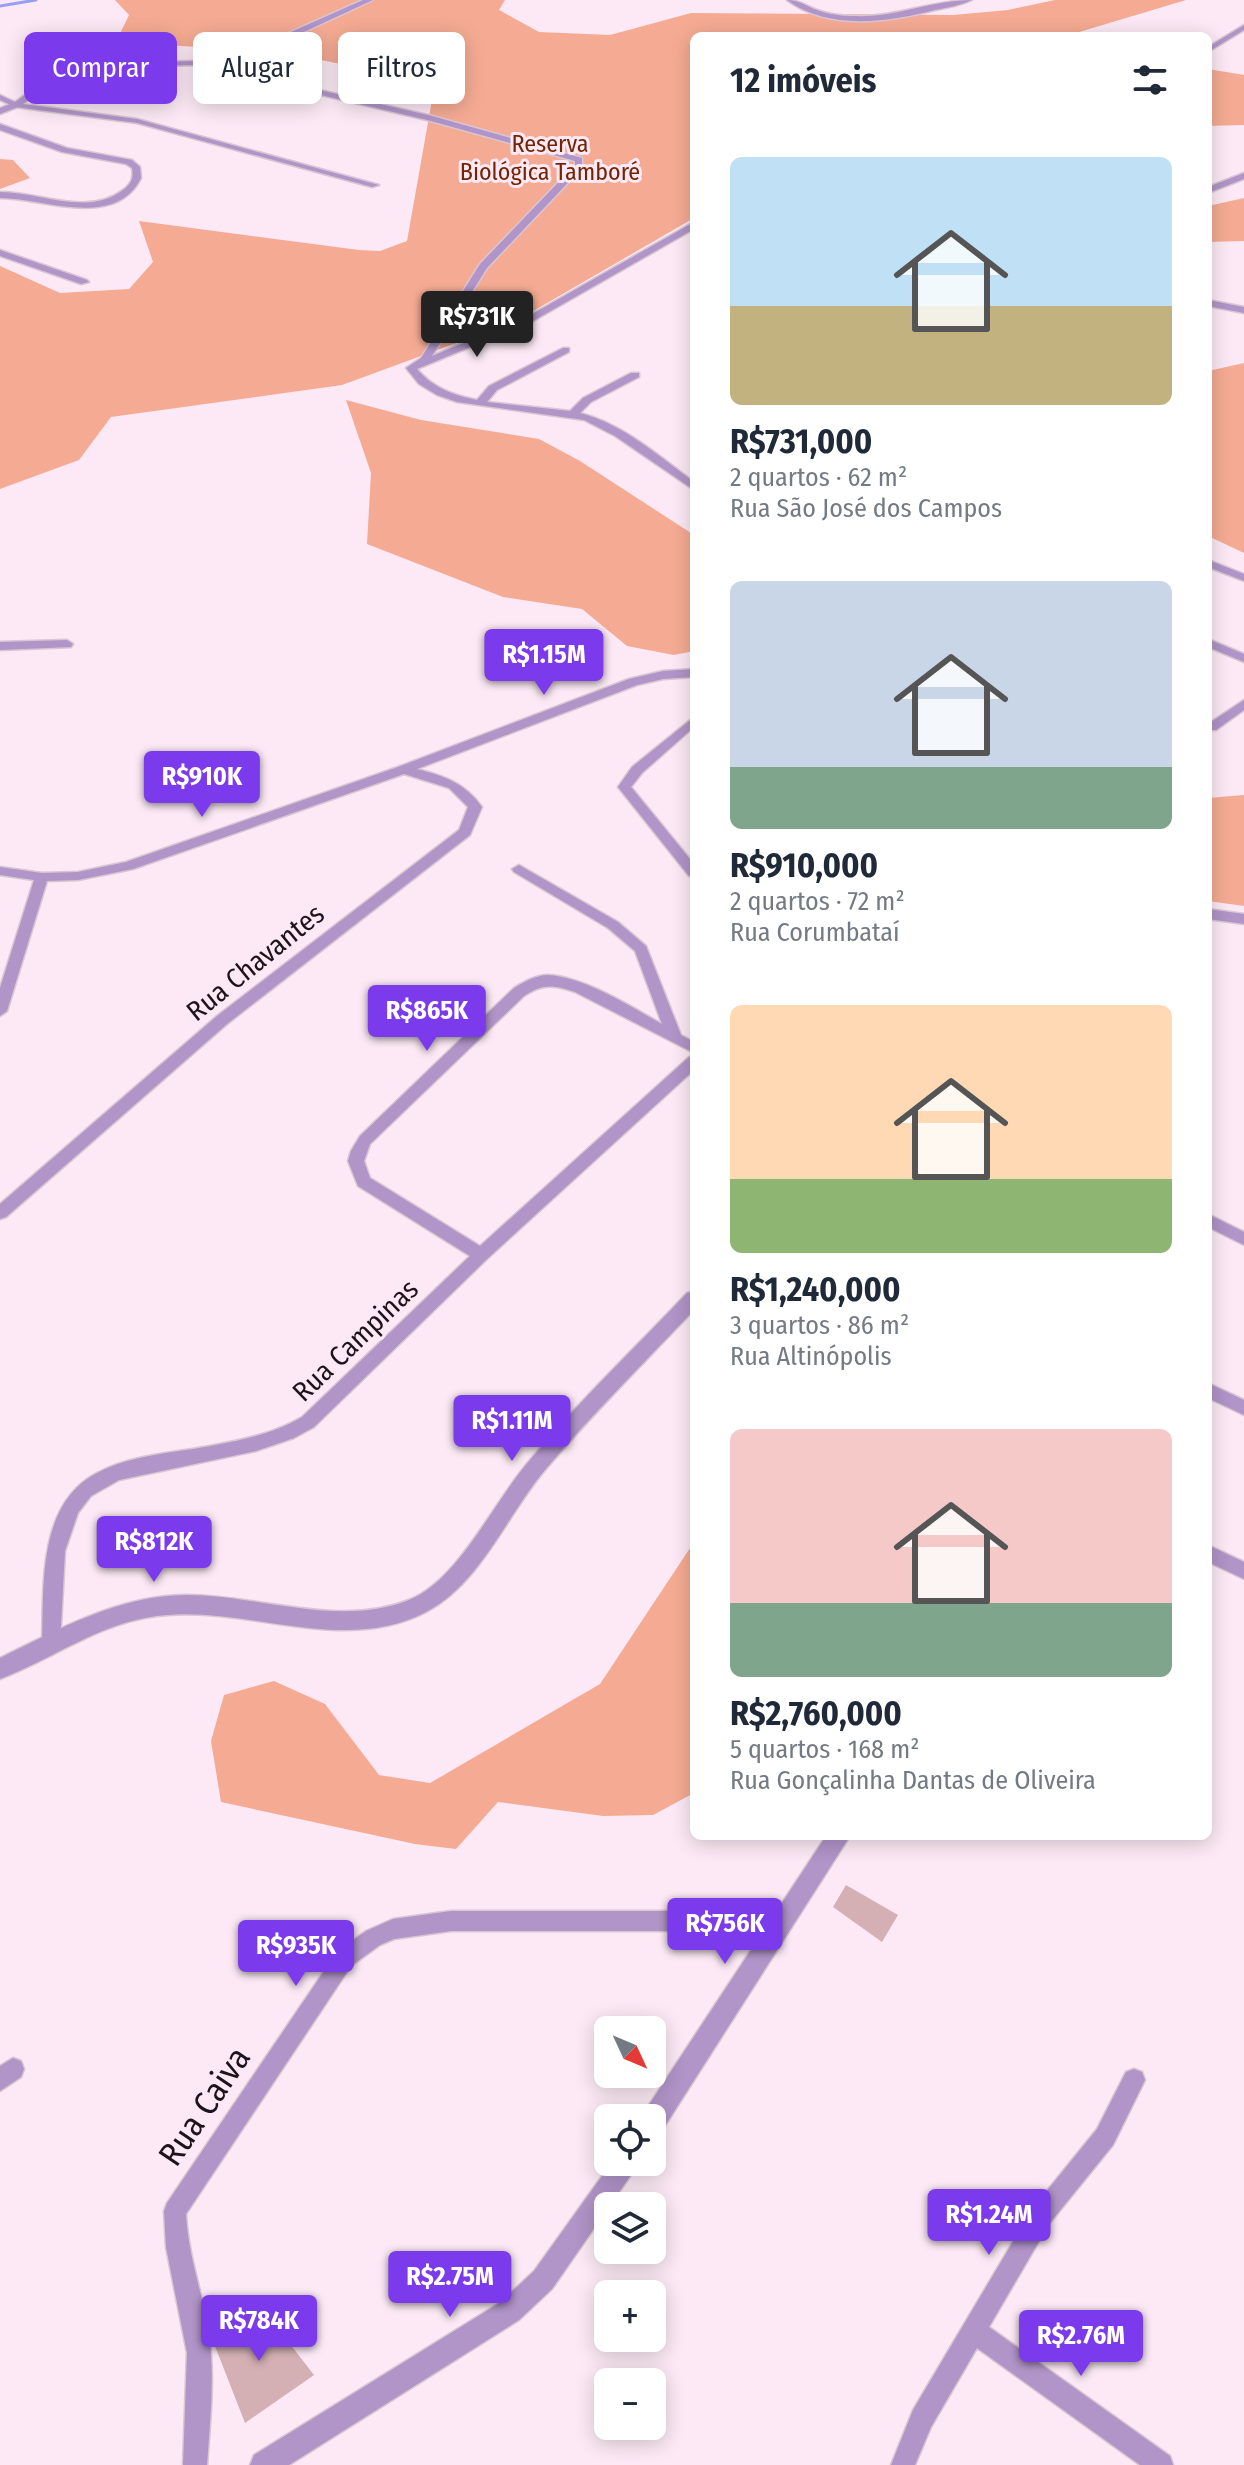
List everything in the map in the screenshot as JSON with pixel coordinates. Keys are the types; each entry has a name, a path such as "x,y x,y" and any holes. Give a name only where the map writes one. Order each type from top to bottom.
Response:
{"street":[{"path":"298,32 369,0"},
{"path":"791,0 819,15 837,17 919,12 968,0"},
{"path":"1212,47 1244,27"},
{"path":"0,111 15,105 61,73 82,66 193,63"},
{"path":"322,93 429,118 579,160 579,166 483,266 425,360 411,368"},
{"path":"0,97 15,105 137,121 375,185"},
{"path":"0,127 65,150 129,162 136,167 138,175 129,190 101,206 81,207 30,195 0,195"},
{"path":"1212,188 1244,176"},
{"path":"411,368 530,319 690,227"},
{"path":"0,253 84,282"},
{"path":"1212,304 1244,310"},
{"path":"480,403 497,386 566,350"},
{"path":"411,368 417,380 432,390 480,403 593,418 690,484"},
{"path":"572,414 587,400 635,375"},
{"path":"673,472 690,470"},
{"path":"1212,565 1244,578"},
{"path":"0,646 67,644"},
{"path":"1212,645 1244,658"},
{"path":"0,871 42,877 78,876 128,866 403,770 633,682 690,673"},
{"path":"1212,727 1244,704"},
{"path":"690,724 637,770 624,787 690,868"},
{"name":"Rua Chavantes","path":"0,1213 222,1020 465,832 474,817 472,800 451,782 403,770"},
{"path":"519,869 613,925 641,949 675,1039"},
{"path":"0,1011 42,877"},
{"path":"1212,915 1244,919"},
{"path":"481,1255 364,1182 354,1162 357,1150 365,1140 519,992 540,981 569,986 690,1046"},
{"name":"Rua Campinas","path":"51,1644 56,1554 62,1528 78,1498 90,1487 123,1472 260,1443 294,1431 319,1412 481,1255 690,1065"},
{"path":"1212,1222 1244,1239"},
{"path":"0,1669 120,1615 157,1606 189,1605 328,1618 381,1617 415,1608 461,1574 516,1490 690,1302"},
{"path":"1212,1392 1244,1408"},
{"path":"1212,1555 1244,1571"},
{"path":"664,2104 836,1840"},
{"name":"Rua Caiva","path":"195,2465 199,2352 184,2269 175,2239 175,2211 344,1959 393,1929 451,1921 784,1921"},
{"path":"903,2465 922,2419 1041,2216 1105,2137 1134,2080"},
{"path":"264,2465 510,2311 543,2280 617,2176"},
{"path":"974,2331 1161,2465"}],"green space":[{"name":"Reserva Biológica Tamboré","path":"115,0 505,0 499,10 539,32 610,35 691,13 953,15 1008,10 1055,0 1186,0 1079,32 690,32 690,220 516,321 342,385 111,417 79,460 0,489 0,266 60,293 129,289 153,262 139,221 380,251 407,241 431,104 465,104 465,32 338,32 338,63 322,60 322,32 193,32 193,47 177,46 177,32 121,32 129,15"},
{"path":"1212,70 1244,75 1244,125 1212,126"},
{"path":"0,159 13,160 30,178 0,189"},
{"path":"1244,198 1244,241 1212,242 1212,205"},
{"path":"1244,363 1244,553 1212,538 1212,370"},
{"path":"346,400 421,420 539,439 580,461 690,532 690,652 674,655 627,646 582,609 503,597 367,544 371,473"},
{"path":"1244,795 1244,906 1212,902 1212,798"},
{"path":"690,1548 690,1795 653,1815 603,1816 498,1802 456,1849 415,1844 221,1802 211,1741 224,1695 274,1681 325,1704 379,1775 430,1783 600,1684"}],"building":[{"path":"846,1885 898,1915 882,1942 833,1907"},
{"path":"259,2304 314,2375 245,2423 213,2341"}],"waterway":[{"path":"0,6 36,0"}]}
